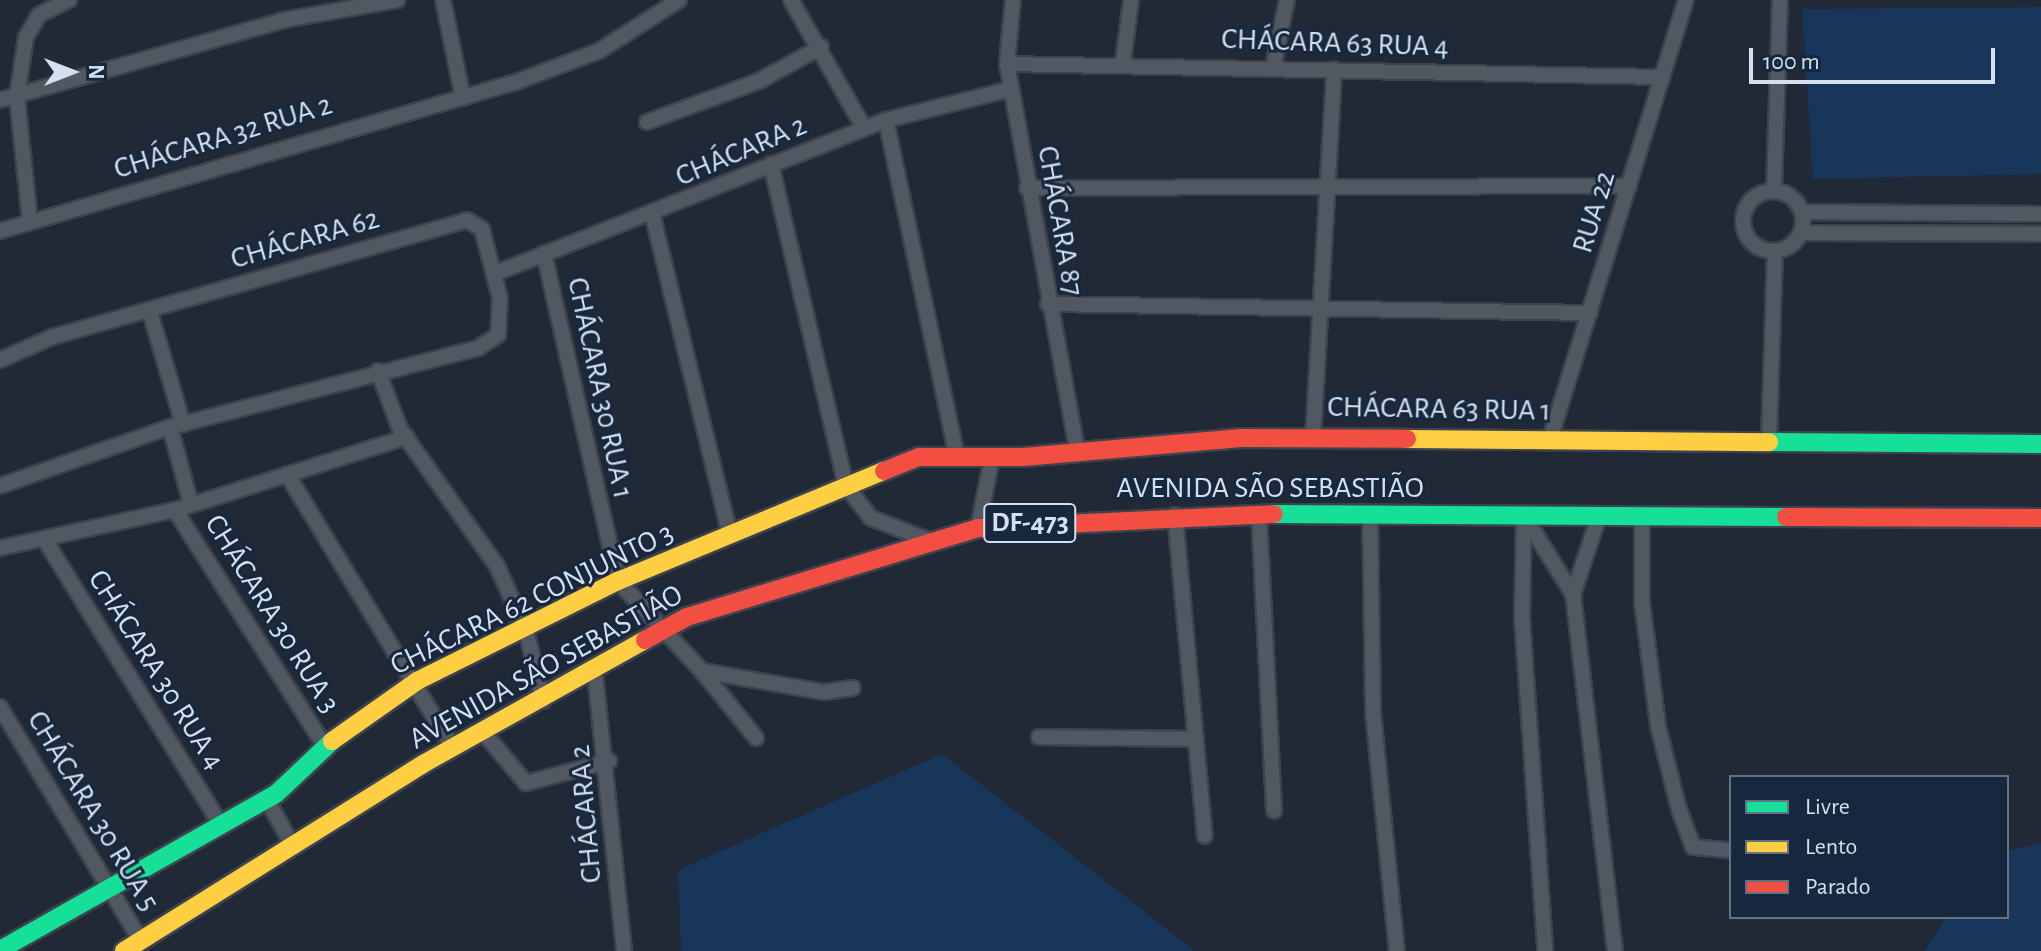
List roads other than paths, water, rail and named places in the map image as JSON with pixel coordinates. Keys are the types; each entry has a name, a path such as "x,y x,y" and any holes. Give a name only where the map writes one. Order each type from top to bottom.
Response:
{"street":[{"path":"30,222 17,96 26,37 39,15 69,0"},
{"path":"0,100 284,20 397,0"},
{"path":"443,0 463,98"},
{"name":"CHÁCARA 32 RUA 2","path":"0,231 463,98 599,51 679,0"},
{"path":"791,0 821,47 864,128"},
{"name":"CHÁCARA 87","path":"1013,0 1007,64 1048,304 1077,450"},
{"path":"1123,62 1131,0"},
{"path":"1273,68 1287,0"},
{"name":"RUA 22","path":"1550,439 1686,0"},
{"path":"1774,190 1780,0"},
{"path":"647,122 759,81 821,47"},
{"name":"CHÁCARA 63 RUA 4","path":"1007,64 1123,62 1662,77"},
{"name":"CHÁCARA 63 RUA 1","path":"1334,70 1324,303 1313,438 2041,444"},
{"name":"CHÁCARA 2","path":"496,273 544,253 653,217 771,164 886,120 1011,89"},
{"path":"886,120 956,453"},
{"path":"771,164 846,486 871,518 931,541"},
{"path":"1027,188 1629,186"},
{"path":"1774,190 1802,212 2041,214"},
{"path":"1774,190 1759,194 1743,222 1748,237 1775,251"},
{"path":"1801,233 1802,212"},
{"path":"653,217 730,536"},
{"name":"CHÁCARA 62","path":"0,360 52,337 476,220 496,273"},
{"path":"1775,251 1801,233 2041,234"},
{"path":"1769,440 1775,251"},
{"name":"CHÁCARA 30 RUA 1","path":"544,253 618,581"},
{"path":"0,486 176,426 491,341 501,326 496,273"},
{"path":"1048,304 1324,303 1590,313"},
{"path":"150,312 191,504"},
{"path":"378,371 391,414 497,566 526,630 543,701"},
{"path":"0,548 175,510 407,437"},
{"name":"CHÁCARA 62 CONJUNTO 3","path":"3,947 110,891 267,800 325,746 417,681 526,630 618,581 919,457 956,453 992,457 1313,438"},
{"path":"978,528 992,457"},
{"path":"287,474 417,681 453,748"},
{"name":"CHÁCARA 30 RUA 3","path":"175,510 325,746"},
{"path":"1259,514 1274,811"},
{"name":"AVENIDA SÃO SEBASTIÃO","path":"124,951 453,748 595,674 667,629 978,528 1175,515 1259,514 2041,518"},
{"path":"1175,515 1205,836"},
{"path":"1370,515 1373,712 1397,951"},
{"path":"1524,515 1573,594 1615,951"},
{"path":"1524,515 1522,618 1545,951"},
{"path":"1573,594 1599,516"},
{"path":"1642,516 1642,602 1658,726 1679,809 1693,847 1729,850"},
{"name":"CHÁCARA 30 RUA 4","path":"45,540 222,827"},
{"path":"618,581 667,629 756,738"},
{"path":"702,671 824,692 853,688"},
{"name":"CHÁCARA 2","path":"595,674 609,761 624,951"},
{"name":"CHÁCARA 30 RUA 5","path":"0,707 141,941"},
{"path":"483,732 526,783 609,761"},
{"path":"1039,737 1196,739"},
{"path":"267,800 293,846"}]}
